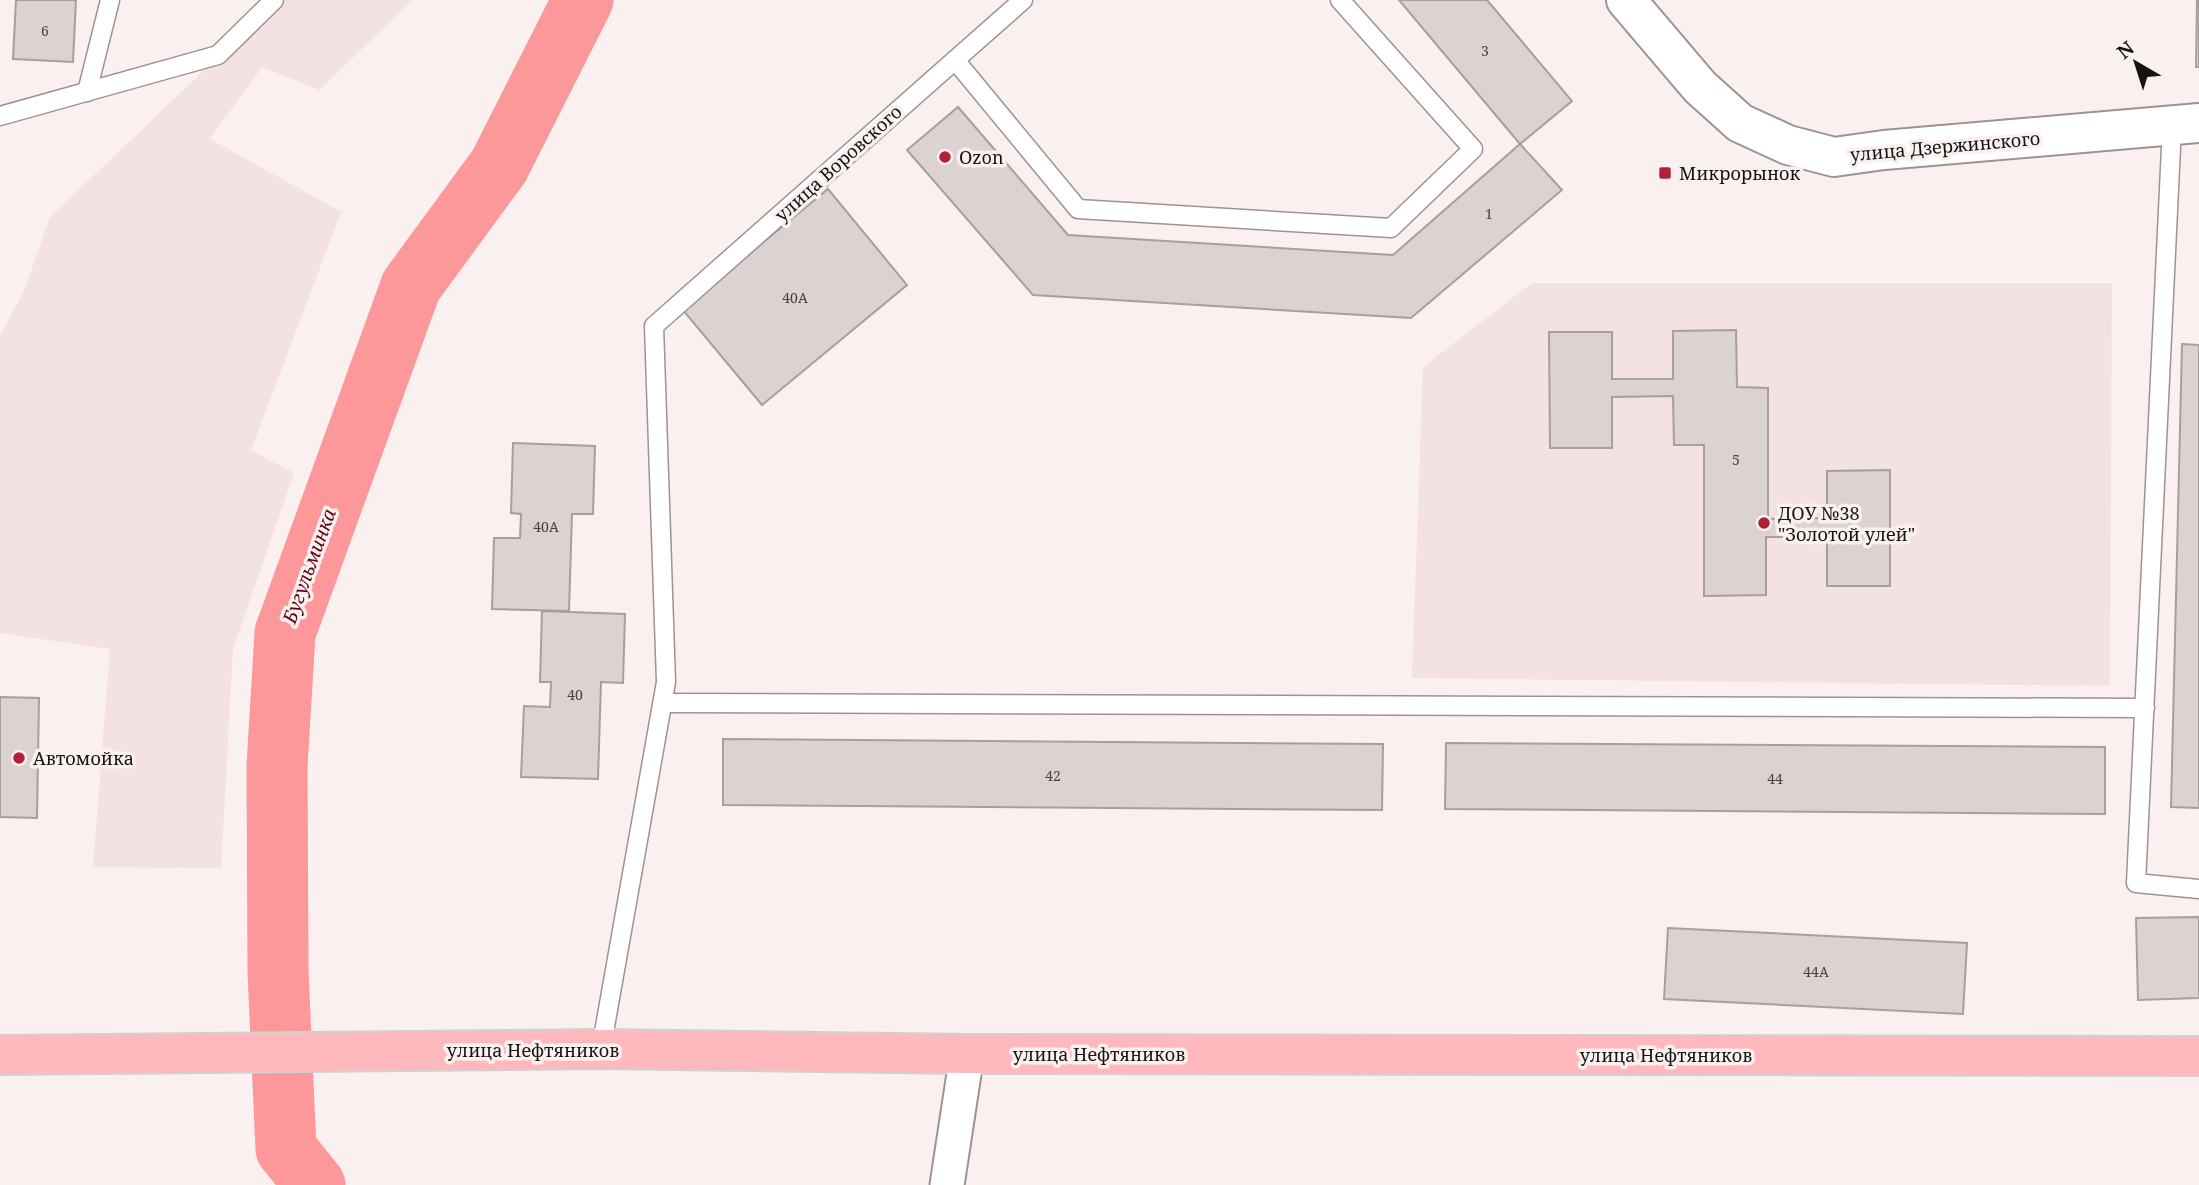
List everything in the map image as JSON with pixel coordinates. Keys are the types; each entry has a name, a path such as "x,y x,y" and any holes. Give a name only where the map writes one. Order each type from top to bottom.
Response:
{"main road":[{"name":"улица Нефтяников","path":"0,1055 601,1049 967,1054 2199,1056"}],"street":[{"name":"улица Дзержинского","path":"1626,0 1700,87 1740,123 1788,145 1834,157 1884,150 2185,125"},
{"path":"947,1185 967,1054"}],"lane":[{"path":"87,92 110,0"},
{"path":"0,116 218,55 274,0"},
{"name":"улица Воровского","path":"663,703 666,682 654,327 1023,0"},
{"path":"955,60 1078,209 1391,228 1473,149 1340,0"},
{"path":"2185,125 2145,708 2136,883 2199,889"},
{"path":"601,1049 663,703 2145,708"}],"shaded area":[{"path":"278,0 412,0 320,90 262,67 210,139 341,212 251,450 294,473 233,649 221,868 93,867 110,649 0,633 0,336 24,291 50,217"},
{"name":"ДОУ №38 \"Золотой улей\"","path":"1532,283 2112,283 2110,686 1412,678 1423,367"}],"building":[{"path":"16,0 76,0 73,62 13,59"},
{"path":"1399,0 1487,0 1572,101 1520,144"},
{"path":"2199,0 2199,67 2196,67"},
{"path":"958,107 1068,235 1393,255 1520,144 1562,190 1411,318 1033,295 907,150"},
{"path":"828,189 907,285 762,405 682,309"},
{"path":"1736,330 1737,387 1768,388 1768,519 1827,518 1827,471 1890,470 1890,586 1827,586 1827,537 1766,537 1766,595 1704,596 1704,445 1674,445 1673,396 1612,397 1612,448 1550,448 1549,332 1612,332 1612,379 1673,379 1673,331"},
{"path":"2182,344 2199,345 2199,808 2171,807"},
{"path":"513,443 595,446 593,514 572,514 569,611 492,609 494,538 520,538 521,514 511,513"},
{"path":"542,611 625,614 623,683 601,682 598,779 521,777 524,706 550,707 551,682 540,682"},
{"name":"Автомойка","path":"0,697 39,698 37,818 0,817"},
{"path":"723,739 1383,744 1382,810 723,805"},
{"path":"1446,743 2105,747 2105,814 1445,809"},
{"path":"2199,917 2199,998 2138,1000 2136,918"},
{"path":"1668,928 1967,943 1963,1014 1664,999"}],"waterway":[{"name":"Бугульминка","path":"315,1185 286,1149 278,972 277,766 285,633 411,286 499,166 583,0"}],"place":[{"name":"Ozon","path":"945,157"},
{"name":"Микрорынок","path":"1665,173"},
{"name":"ДОУ №38 \"Золотой улей\"","path":"1764,523"},
{"name":"Автомойка","path":"19,758"}]}
